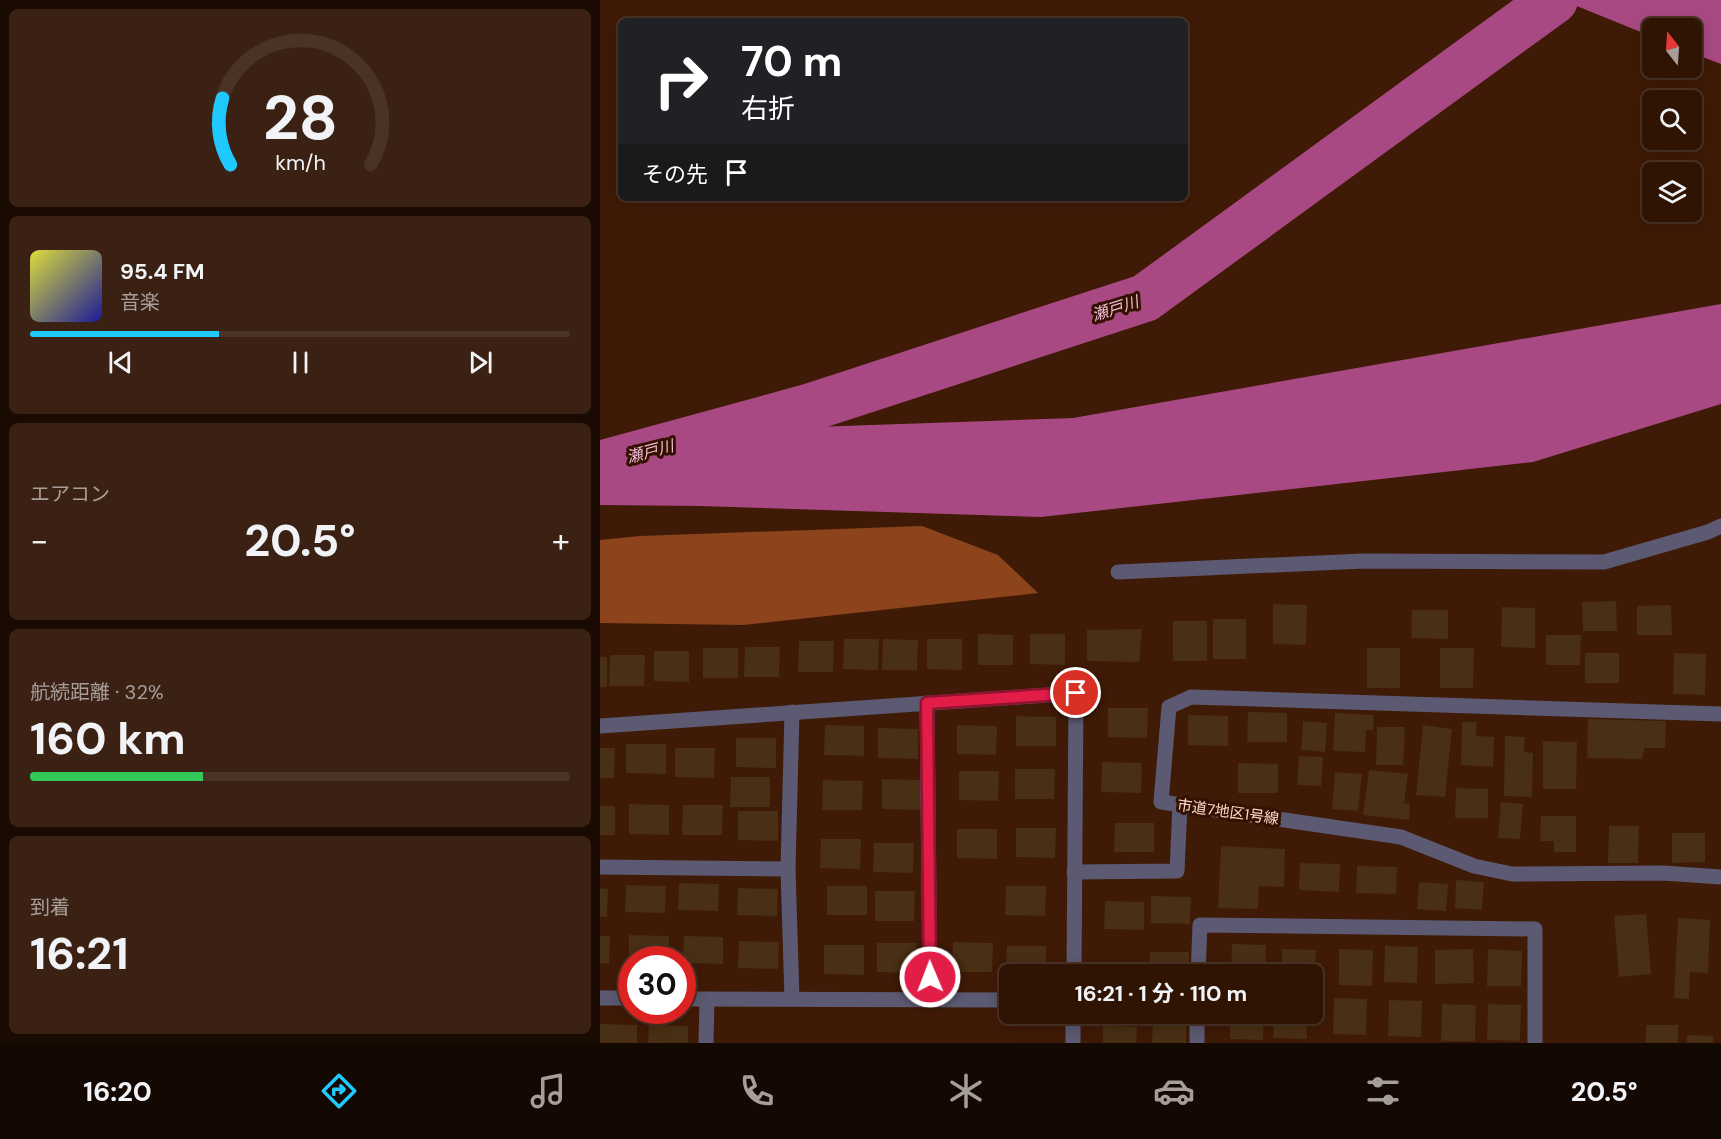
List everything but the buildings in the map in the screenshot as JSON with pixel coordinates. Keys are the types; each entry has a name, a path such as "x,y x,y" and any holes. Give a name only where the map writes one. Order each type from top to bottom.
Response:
{"street":[{"path":"1118,572 1363,561 1604,562 1708,532 1721,525"},
{"path":"600,726 1076,693 1074,964"},
{"name":"市道7地区1号線","path":"1721,714 1191,697 1169,708 1161,802 1401,837 1474,866 1512,874 1663,873 1721,877"},
{"path":"927,703 930,1000"},
{"path":"792,712 788,869 792,999"},
{"path":"1074,872 1178,871 1180,804"},
{"path":"600,867 788,869"},
{"path":"1198,964 1200,925 1535,929 1535,1043"},
{"path":"600,998 618,998"},
{"path":"696,999 999,1000"},
{"path":"706,1043 707,999"},
{"path":"1073,1024 1073,1043"},
{"path":"1197,1024 1197,1043"}],"shaded area":[{"path":"922,526 998,555 1038,593 743,625 600,623 600,540 640,536"}],"water":[{"path":"1562,0 1721,0 1721,64 1702,57 1702,18 1642,18 1642,33"},
{"path":"1721,304 1721,404 1533,462 1041,517 600,505 600,459 727,430 1073,418"}],"waterway":[{"name":"瀬戸川","path":"600,465 808,408 1145,298 1554,0"}],"route":[{"path":"930,977 927,703 1076,693"}]}
